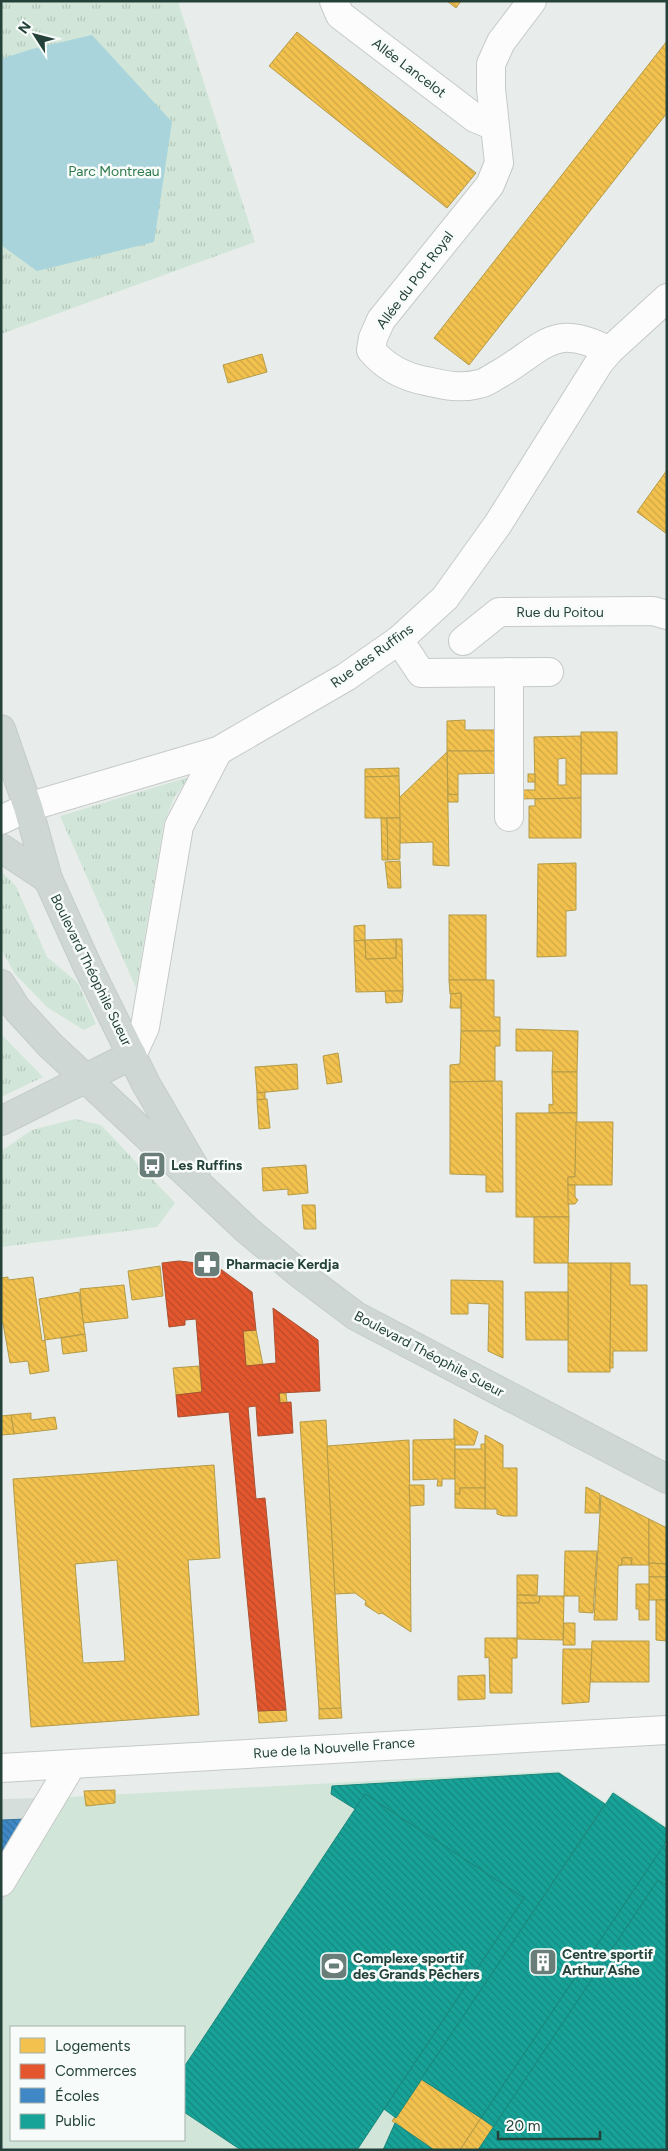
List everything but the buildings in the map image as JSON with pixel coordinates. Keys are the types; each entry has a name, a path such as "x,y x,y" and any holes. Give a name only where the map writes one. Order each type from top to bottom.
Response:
{"main road":[{"name":"Boulevard Théophile Sueur","path":"1,729 28,807 48,879 86,963 158,1107 212,1197"},
{"path":"1,848 48,879"},
{"name":"Boulevard Théophile Sueur","path":"1,984 17,1009 85,1079 212,1197 300,1274 356,1316 667,1480"},
{"path":"1,1121 132,1055"}],"street":[{"name":"Allée Lancelot","path":"334,1 340,16 475,118 494,126"},
{"name":"Allée du Port Royal","path":"532,1 501,42 491,64 490,89 499,163 490,185 381,320 373,338 371,350 383,364 409,378 455,388 480,384 509,368 536,347 561,338 587,339 608,351"},
{"name":"Rue des Ruffins","path":"1,820 28,807 218,751 346,677 399,640 445,598 498,524 608,351 667,298"},
{"name":"Rue du Poitou","path":"463,641 499,612 653,612 667,615"},
{"path":"399,640 421,673 549,672"},
{"path":"509,672 509,817"},
{"path":"132,1055 145,1027 179,826 218,751"},
{"name":"Rue de la Nouvelle France","path":"1,1768 667,1730"},
{"path":"1,1882 78,1764"}],"shaded area":[{"path":"69,1797 1,1905 1,1799"}],"green space":[{"name":"Parc Montreau","path":"1,1 180,1 179,5 255,242 1,334"},
{"path":"189,777 174,798 164,823 136,988 60,816"},
{"path":"1,871 16,886 47,957 78,983 96,1024 84,1030 48,1008 15,974 1,949"},
{"path":"1,1034 43,1077 1,1097"},
{"path":"75,1119 101,1125 175,1203 157,1227 1,1247 1,1151 32,1130"},
{"name":"Complexe sportif des Grands Pêchers","path":"558,1771 605,1802 613,1791 667,1827 667,2150 1,2150 1,1905 69,1797"}],"water":[{"path":"92,35 172,122 154,242 37,271 1,245 1,59 32,49"}],"place":[{"name":"Les Ruffins","path":"152,1165"},
{"name":"Pharmacie Kerdja","path":"207,1264"},
{"name":"Centre sportif Arthur Ashe","path":"543,1962"},
{"name":"Complexe sportif des Grands Pêchers","path":"334,1966"}]}
